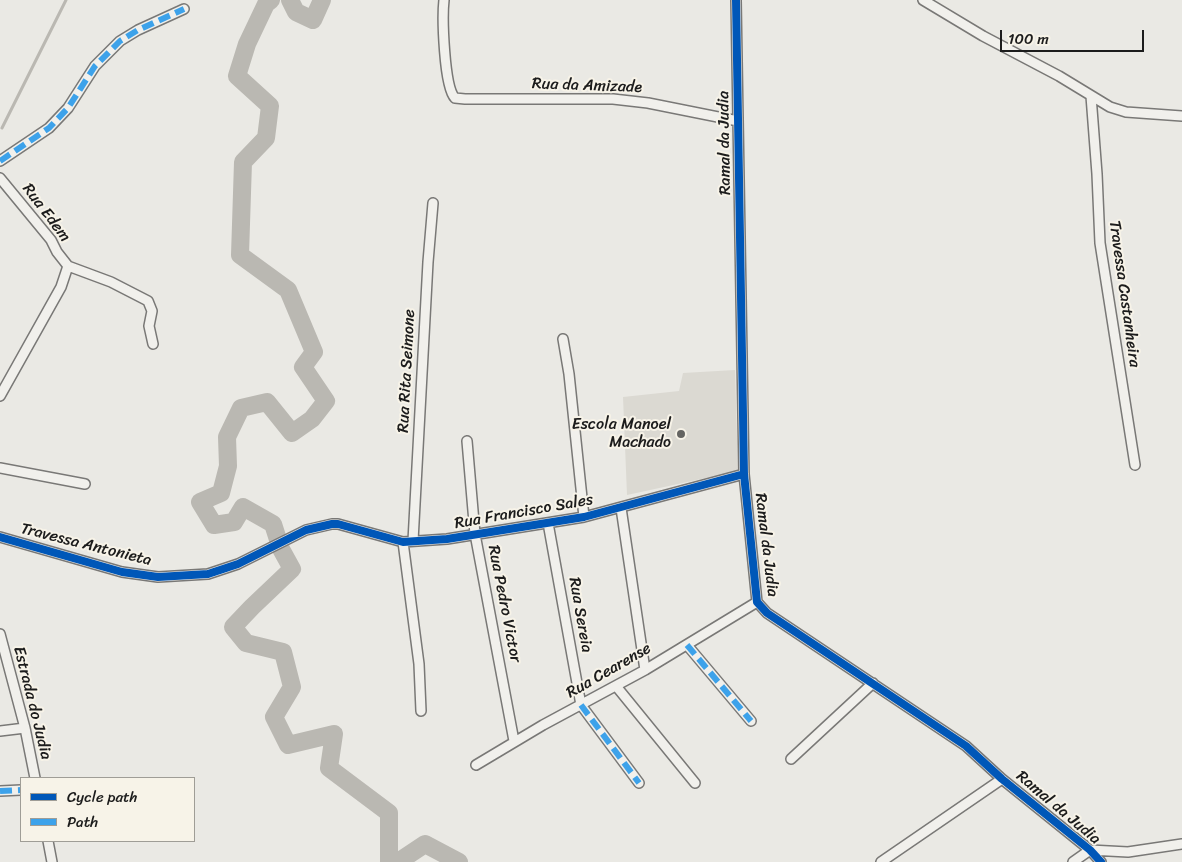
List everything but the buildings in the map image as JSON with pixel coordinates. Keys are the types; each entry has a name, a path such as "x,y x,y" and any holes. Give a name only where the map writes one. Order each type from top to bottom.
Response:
{"street":[{"name":"Rua da Amizade","path":"444,0 443,33 449,78 452,95 460,99 613,98 648,102 738,121"},
{"name":"Ramal da Judia","path":"736,0 744,474 757,602 767,613 966,746 1002,779 1090,850 1101,862"},
{"path":"923,0 983,36 1059,76 1110,107 1126,112 1182,116"},
{"path":"0,161 49,128 68,108 95,66 120,41 138,30 184,9"},
{"name":"Travessa Castanheira","path":"1091,96 1100,243 1135,465"},
{"name":"Rua Edem","path":"0,178 51,240 57,252 68,266"},
{"name":"Rua Rita Seimone","path":"413,541 428,262 433,203"},
{"path":"0,396 61,287 68,266 111,282 148,301 152,311 149,326 153,344"},
{"path":"563,339 569,374 584,517"},
{"name":"Rua Pedro Victor","path":"467,441 475,534 514,741"},
{"path":"0,468 85,484"},
{"name":"Rua Francisco Sales","path":"306,530 338,524 403,542 447,539 584,517 744,474"},
{"path":"621,508 644,670"},
{"name":"Rua Sereia","path":"548,523 581,705 639,783"},
{"name":"Travessa Antonieta","path":"0,537 122,572 158,577 208,574 238,564 306,530"},
{"path":"403,542 419,664 421,711"},
{"name":"Rua Cearense","path":"476,765 514,741 644,670 757,602"},
{"name":"Estrada do Judia","path":"0,634 25,728 35,777"},
{"path":"687,644 751,721"},
{"path":"791,759 874,683"},
{"path":"616,686 695,784"},
{"path":"0,731 25,728"},
{"path":"881,862 1002,779"},
{"path":"0,791 20,790"},
{"path":"48,842 52,862"},
{"path":"1072,862 1090,850 1128,852 1182,844"}],"shaded area":[{"name":"Escola Manoel Machado","path":"735,370 738,471 627,495 623,397 679,391 683,373"}],"waterway":[{"path":"2,128 66,0"},
{"path":"271,0 266,4 247,44 237,76 270,106 266,138 243,162 240,255 288,290 314,352 303,367 326,401 312,419 292,433 267,402 241,408 227,437 228,466 221,493 200,502 214,525 234,522 243,507 273,524 281,549 292,569 233,627 246,643 283,652 292,687 274,717 288,745 334,734 329,768 389,813 389,862"},
{"path":"290,0 296,12 313,20 322,0"},
{"path":"398,862 425,844 459,862"}],"marked path":[{"path":"0,161 49,128 68,108 95,66 120,41 138,30 184,9"},
{"path":"687,645 751,721"},
{"path":"581,705 639,783"},
{"path":"0,791 20,790"}],"cycle path":[{"path":"736,0 744,474 757,602 767,613 966,746 1002,779 1090,850 1101,862"},
{"path":"0,537 122,572 158,577 208,574 238,564 306,530 332,524 403,542 447,539 584,517 744,474"}],"place":[{"name":"Escola Manoel Machado","path":"681,434"}]}
